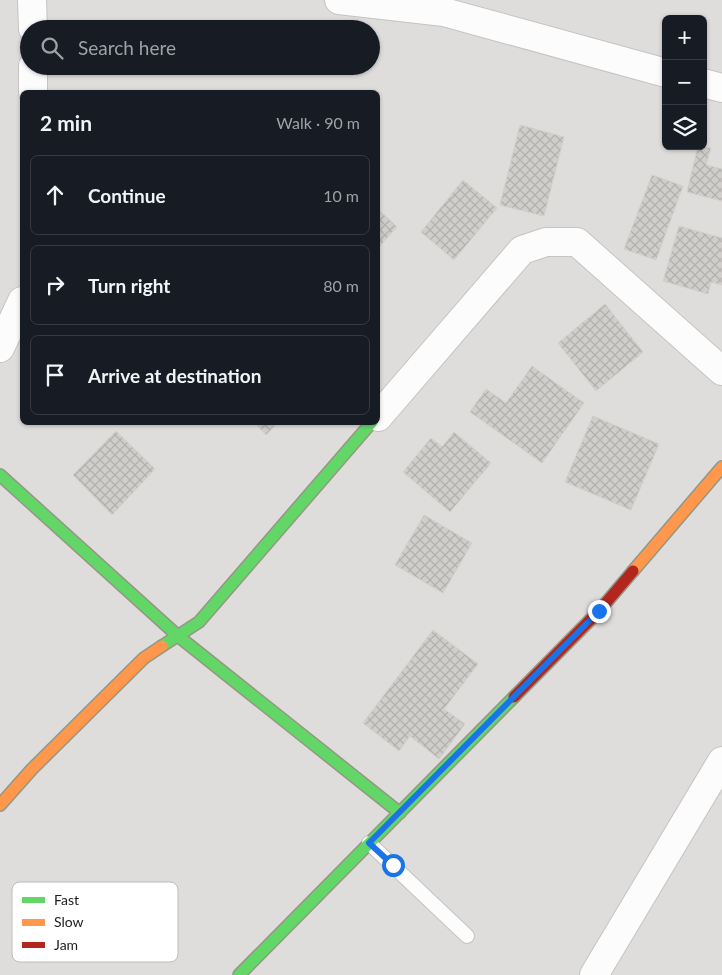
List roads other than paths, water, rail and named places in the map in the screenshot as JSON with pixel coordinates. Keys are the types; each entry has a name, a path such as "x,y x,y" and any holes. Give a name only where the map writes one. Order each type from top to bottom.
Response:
{"street":[{"path":"32,0 32,20"},
{"path":"339,0 445,6 662,72"},
{"path":"33,75 33,90"},
{"path":"707,84 722,88"},
{"path":"380,414 522,250 546,242 577,242 722,371"},
{"path":"0,348 20,305"},
{"path":"0,805 32,769 144,658 199,622 369,425"},
{"path":"239,975 599,611 722,468"},
{"path":"0,475 178,636 400,813"},
{"path":"594,975 722,761"}],"lane":[{"path":"369,843 466,936"}]}
